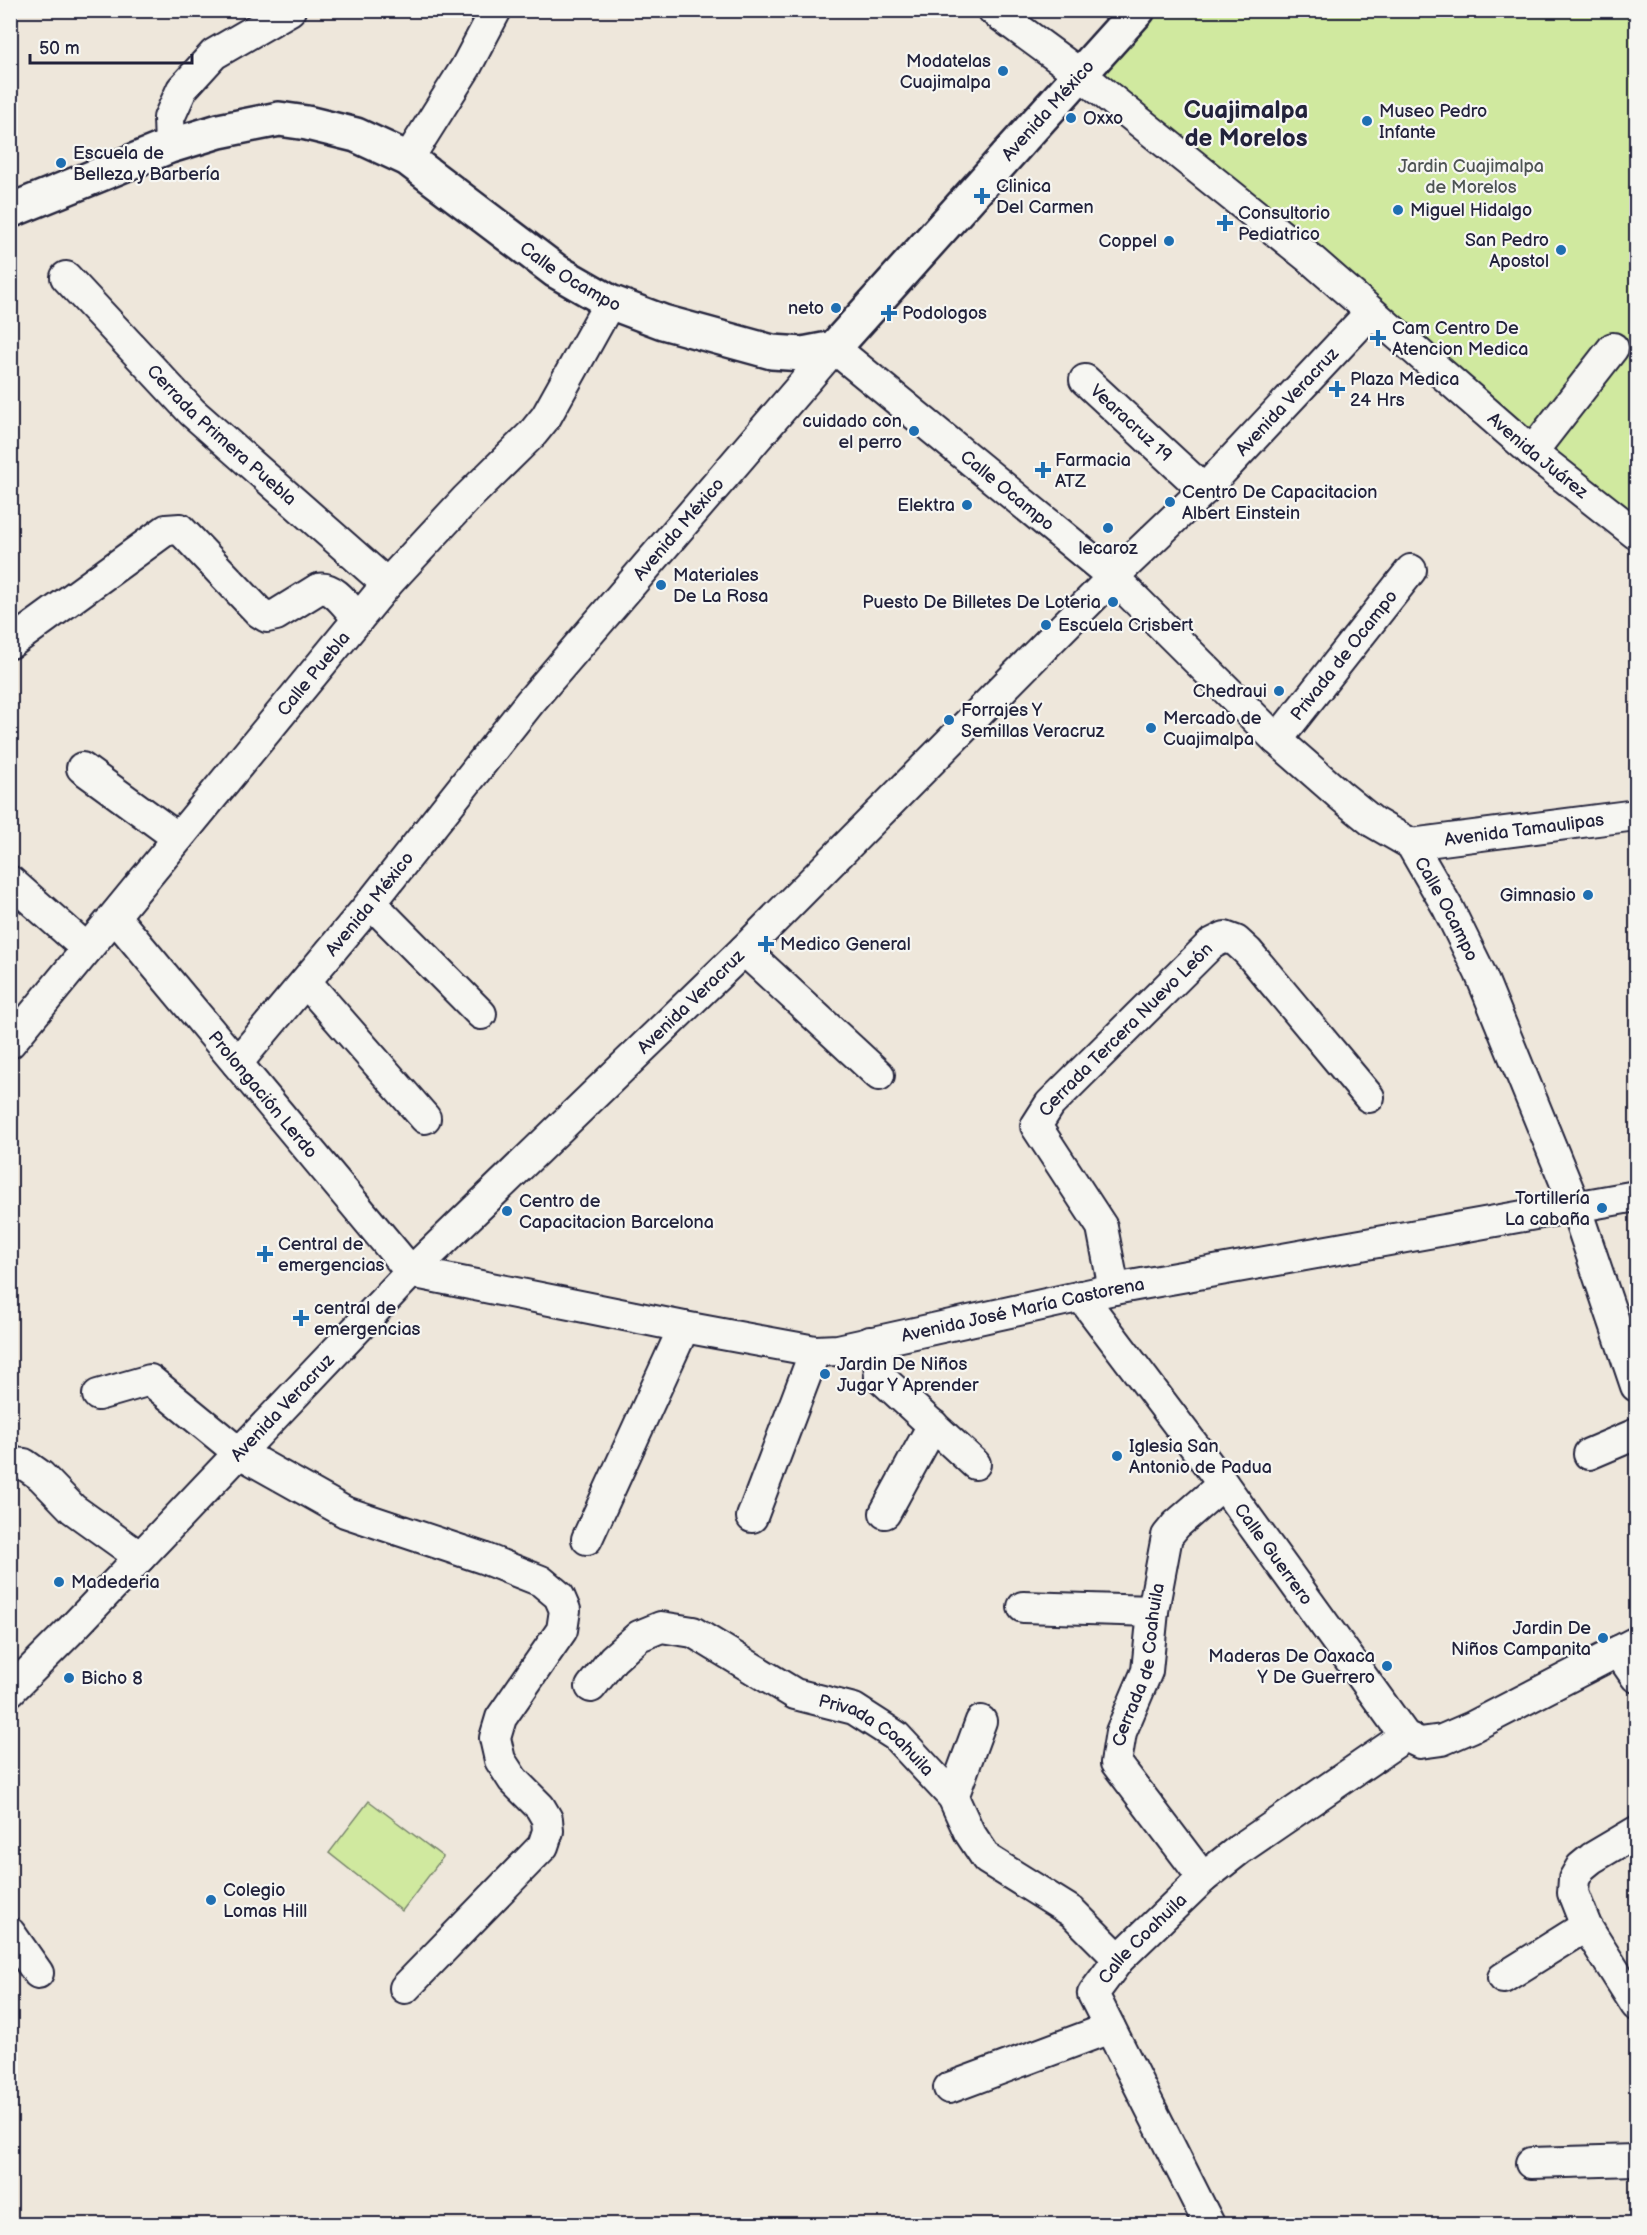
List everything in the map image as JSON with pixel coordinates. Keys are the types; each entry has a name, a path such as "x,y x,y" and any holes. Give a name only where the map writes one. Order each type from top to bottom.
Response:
{"main road":[{"name":"Avenida México","path":"834,348 1138,10"},
{"name":"Calle Ocampo","path":"10,211 170,146 219,131 279,119 307,123 356,135 408,159 556,271 610,302 663,322 772,352 803,354 834,348"}],"street":[{"path":"170,146 169,118 182,88 214,54 291,10"},
{"path":"408,159 466,67 496,10"},
{"name":"Avenida Juárez","path":"993,10 1080,74 1313,261 1532,452 1636,534"},
{"name":"Cerrada Primera Puebla","path":"66,277 192,412 387,584"},
{"name":"Calle Puebla","path":"10,1043 387,584 546,417 610,302"},
{"name":"Avenida Veracruz","path":"10,1691 411,1272 744,951 1113,578 1204,490 1370,313"},
{"name":"Calle Ocampo","path":"834,348 1113,578 1277,740 1373,822 1411,844 1448,908 1480,973 1575,1206 1636,1386"},
{"name":"Avenida México","path":"237,1063 371,903 530,702 834,348"},
{"path":"1532,452 1613,348"},
{"name":"Vearacruz 19","path":"1085,380 1204,490"},
{"path":"12,644 166,530 180,529 259,612 267,617 276,615 325,587 332,591 358,619"},
{"name":"Privada de Ocampo","path":"1277,740 1412,570"},
{"path":"82,768 178,838"},
{"name":"Avenida Tamaulipas","path":"1411,844 1636,815"},
{"path":"10,881 87,949"},
{"path":"371,903 481,1014"},
{"name":"Prolongación Lerdo","path":"115,917 411,1272"},
{"name":"Cerrada Tercera Nuevo León","path":"1114,1288 1102,1227 1036,1126 1050,1104 1211,944 1225,937 1236,941 1248,952 1369,1097"},
{"path":"744,951 879,1075"},
{"path":"306,982 425,1119"},
{"name":"Avenida José María Castorena","path":"411,1272 815,1351 838,1350 1114,1288 1636,1196"},
{"name":"Calle Guerrero","path":"1082,1296 1418,1740"},
{"path":"587,1539 684,1327"},
{"path":"870,1342 879,1361 880,1377 975,1464"},
{"path":"752,1518 815,1351"},
{"path":"98,1395 150,1380 238,1452 345,1512 483,1558 541,1581 559,1596 565,1610 562,1630 501,1718 495,1738 500,1760 513,1780 540,1807 547,1819 548,1831 543,1845 405,1988"},
{"path":"885,1513 933,1425"},
{"path":"1589,1454 1636,1434"},
{"path":"10,1465 24,1464 41,1476 73,1509 140,1557"},
{"name":"Cerrada de Coahuila","path":"1203,1878 1116,1763 1121,1732 1147,1671 1153,1611 1167,1536 1176,1525 1223,1484"},
{"path":"1023,1607 1153,1611"},
{"name":"Privada Coahuila","path":"591,1687 613,1659 639,1636 661,1627 693,1632 795,1694 854,1709 896,1736 953,1797 969,1832 987,1859 1072,1912 1119,1959"},
{"path":"1627,1647 1636,1677"},
{"name":"Calle Coahuila","path":"1209,2224 1093,1994 1119,1959 1203,1878 1240,1849 1418,1740 1442,1740 1472,1727 1627,1647"},
{"path":"953,1797 981,1721"},
{"path":"1636,1832 1581,1867 1574,1879 1573,1893 1586,1926 1636,2005"},
{"path":"1503,1978 1586,1926"},
{"path":"10,1933 38,1973"},
{"path":"949,2088 1110,2028"},
{"path":"1531,2163 1636,2160"}],"green space":[{"name":"Jardin Cuajimalpa de Morelos","path":"1136,11 1636,11 1636,524 1080,74"},
{"path":"369,1801 443,1857 402,1911 329,1853"}],"place":[{"name":"Modatelas Cuajimalpa","path":"1003,71"},
{"name":"Oxxo","path":"1071,118"},
{"name":"Museo Pedro Infante","path":"1367,121"},
{"name":"Escuela de Belleza y Barbería","path":"61,163"},
{"name":"Clinica Del Carmen","path":"982,196"},
{"name":"Miguel Hidalgo","path":"1398,210"},
{"name":"Consultorio Pediatrico","path":"1225,223"},
{"name":"Coppel","path":"1169,241"},
{"name":"San Pedro Apostol","path":"1561,250"},
{"name":"neto","path":"836,308"},
{"name":"Podologos","path":"889,313"},
{"name":"Cam Centro De Atencion Medica","path":"1378,338"},
{"name":"Plaza Medica 24 Hrs","path":"1337,389"},
{"name":"cuidado con el perro","path":"914,431"},
{"name":"Farmacia ATZ","path":"1043,470"},
{"name":"Centro De Capacitacion Albert Einstein","path":"1170,502"},
{"name":"Elektra","path":"967,505"},
{"name":"lecaroz","path":"1108,528"},
{"name":"Materiales De La Rosa","path":"661,585"},
{"name":"Puesto De Billetes De Loteria","path":"1113,602"},
{"name":"Escuela Crisbert","path":"1046,625"},
{"name":"Chedraui","path":"1279,691"},
{"name":"Forrajes Y Semillas Veracruz","path":"949,720"},
{"name":"Mercado de Cuajimalpa","path":"1151,728"},
{"name":"Gimnasio","path":"1588,895"},
{"name":"Medico General","path":"766,944"},
{"name":"Tortillería La cabaña","path":"1602,1208"},
{"name":"Centro de Capacitacion Barcelona","path":"507,1211"},
{"name":"Central de emergencias","path":"265,1254"},
{"name":"central de emergencias","path":"301,1318"},
{"name":"Jardin De Niños Jugar Y Aprender","path":"825,1374"},
{"name":"Iglesia San Antonio de Padua","path":"1117,1456"},
{"name":"Madederia","path":"59,1582"},
{"name":"Jardin De Niños Campanita","path":"1603,1638"},
{"name":"Maderas De Oaxaca Y De Guerrero","path":"1387,1666"},
{"name":"Bicho 8","path":"69,1678"},
{"name":"Colegio Lomas Hill","path":"211,1900"}],"district":[{"name":"Cuajimalpa de Morelos","path":"1246,124"}]}
